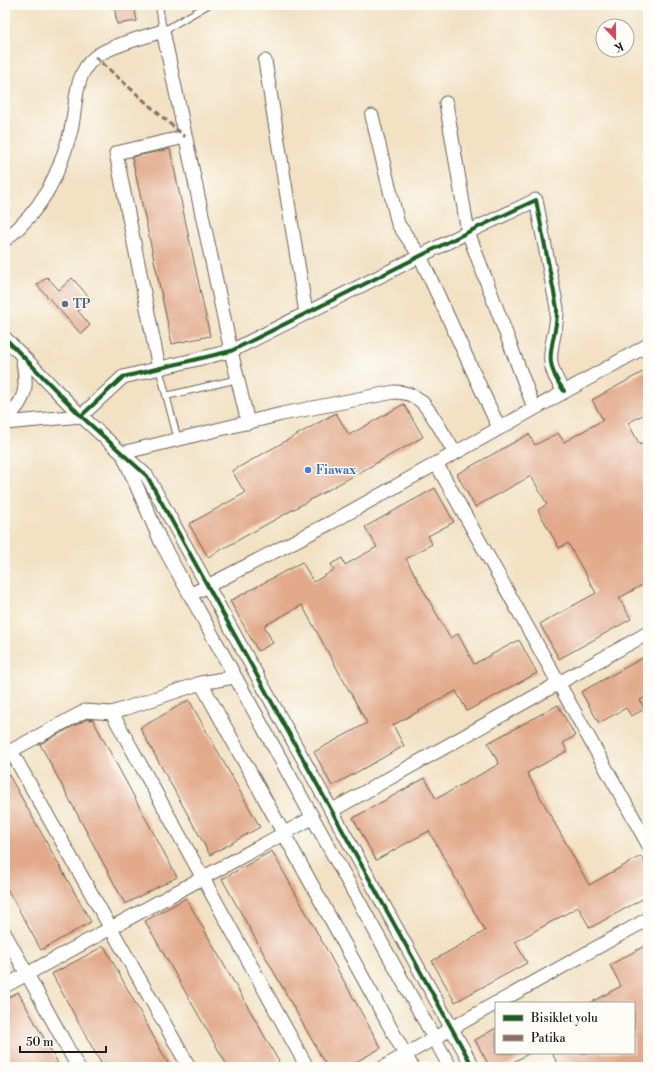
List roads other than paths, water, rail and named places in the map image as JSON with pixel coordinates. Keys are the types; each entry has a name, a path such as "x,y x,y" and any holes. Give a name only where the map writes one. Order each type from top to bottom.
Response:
{"street":[{"path":"5,240 28,219 43,199 52,183 65,151 71,130 78,87 84,69 95,57 107,50 163,31 248,423"},
{"path":"265,61 306,313"},
{"path":"446,103 468,232 534,408"},
{"path":"372,116 398,224 420,256 499,428"},
{"path":"159,368 116,153 185,137"},
{"path":"5,422 81,416 123,377 231,350 468,232 536,200 557,308 556,324 550,349 551,365 556,379 564,391"},
{"path":"5,338 81,416 147,476 473,1067"},
{"path":"190,595 332,522 648,345"},
{"path":"5,422 16,410 25,392 26,379 22,355"},
{"path":"122,453 282,414 401,392 414,395 427,406 455,453"},
{"path":"122,453 161,542 450,1067"},
{"path":"436,463 648,844"},
{"path":"331,811 648,633"},
{"path":"189,1067 111,928 8,752 85,711 112,714 201,683 234,676"},
{"path":"201,683 412,1067"},
{"path":"112,714 307,1067"},
{"path":"5,986 312,818"},
{"path":"498,1002 648,919"},
{"path":"5,934 78,1067"},
{"path":"384,1067 495,1004"}],"lane":[{"path":"159,5 163,31 208,5"},
{"path":"159,368 178,440"},
{"path":"166,396 238,379"}],"place":[{"name":"TP","path":"65,304"},
{"name":"Fiawax","path":"308,470"}]}
